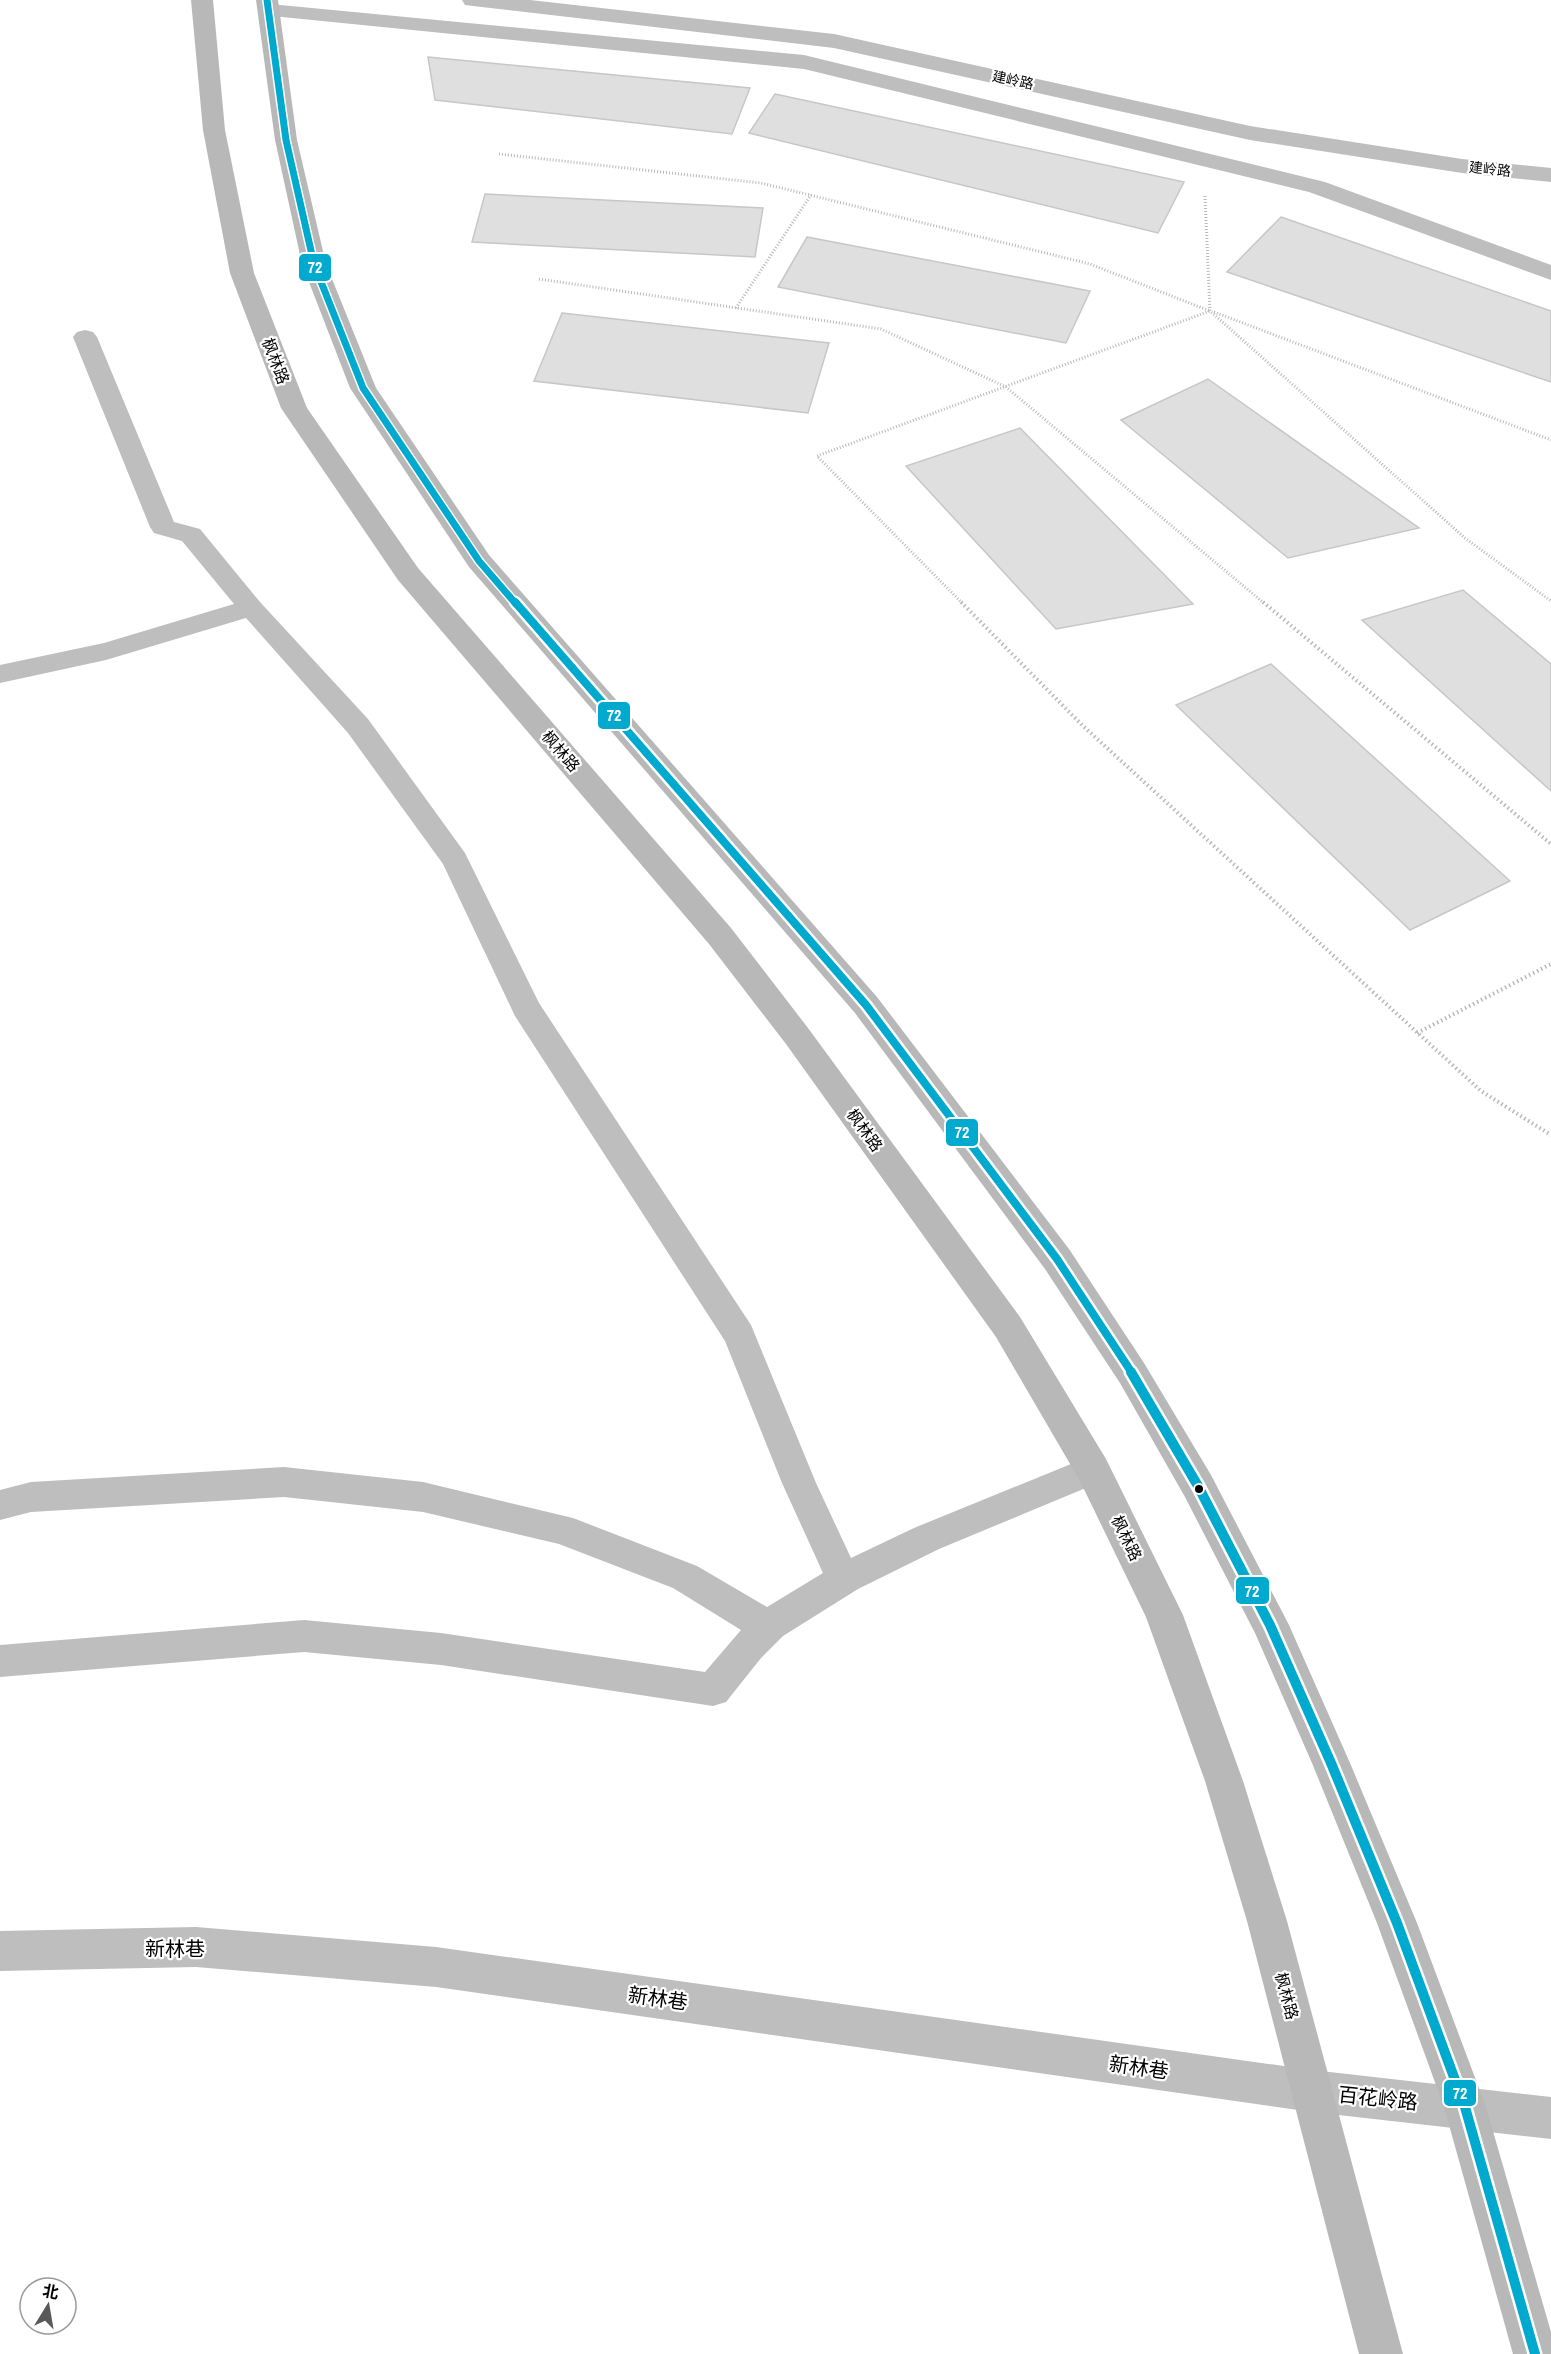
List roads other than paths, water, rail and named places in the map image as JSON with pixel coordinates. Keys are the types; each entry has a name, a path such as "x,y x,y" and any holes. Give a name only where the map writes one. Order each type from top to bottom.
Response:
{"main road":[{"name":"枫林路","path":"202,0 214,130 242,273 294,408 408,574 720,936 797,1036 1008,1327 1094,1470 1164,1615 1216,1759 1267,1921 1381,2354"},
{"path":"269,5 286,140 314,264 363,388 479,561 866,1005 1057,1259 1132,1373 1198,1486 1270,1625 1331,1763 1397,1923 1465,2107 1535,2354"}],"street":[{"name":"建岭路","path":"473,0 834,41 1250,133 1462,166 1551,175"},
{"path":"269,5 804,62 1317,187 1551,273"},
{"name":"新林巷","path":"0,1951 196,1947 436,1967 1312,2091"},
{"name":"百花岭路","path":"1312,2091 1551,2118"}],"lane":[{"path":"86,337 163,527 191,535 251,608 358,726 455,860 526,1008 739,1335 800,1483 843,1579"},
{"path":"0,674 106,651 251,608"},
{"path":"0,1661 304,1636 441,1649 713,1690 768,1627 843,1579 934,1537 1094,1470"},
{"path":"0,1505 31,1497 284,1482 423,1497 561,1529 685,1577 768,1627"}]}
